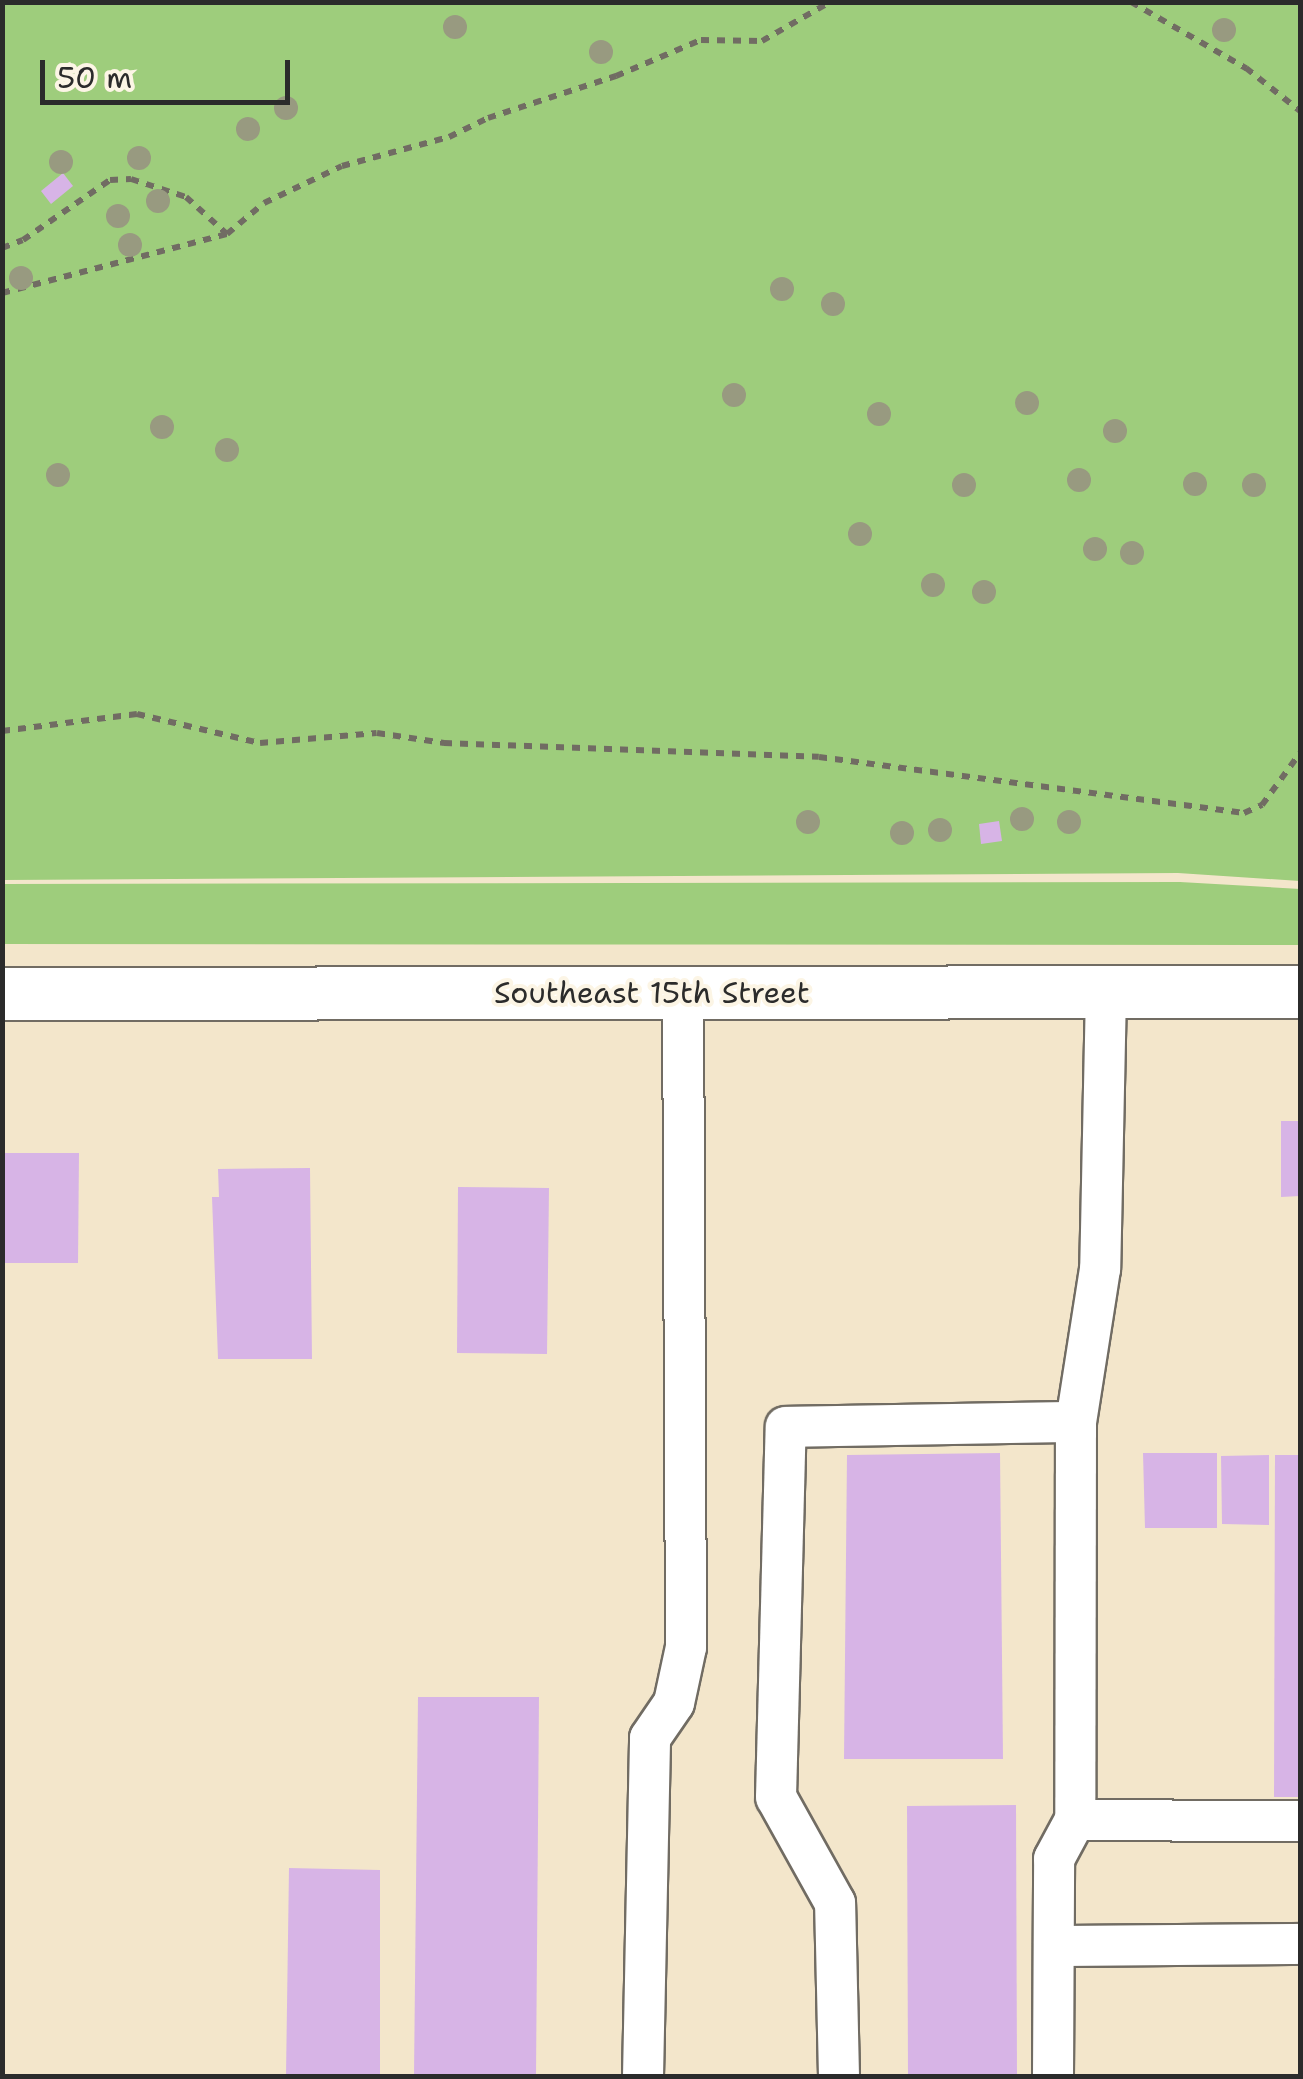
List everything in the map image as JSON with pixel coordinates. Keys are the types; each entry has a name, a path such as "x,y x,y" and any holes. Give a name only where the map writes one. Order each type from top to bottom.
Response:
{"main road":[{"name":"Southeast 15th Street","path":"2,994 1300,992"}],"street":[{"path":"1053,2076 1054,1859 1075,1820 1076,1422 1100,1269 1106,992"},
{"path":"643,2076 650,1738 674,1703 686,1647 683,993"},
{"path":"839,2076 835,1903 776,1796 786,1427 1076,1422"},
{"path":"1075,1820 1300,1821"},
{"path":"1054,1946 1300,1944"}],"path":[{"path":"2,293 227,234 264,203 342,166 449,137 488,118 616,76 701,40 762,41 830,2"},
{"path":"1130,2 1246,68 1300,110"},
{"path":"2,248 24,240 110,180 131,179 186,197 227,234"},
{"path":"2,731 137,714 260,743 377,733 444,743 818,757 1244,813 1262,806 1300,753"}],"green space":[{"path":"2,3 1300,3 1300,881 1178,873 3,880"},
{"path":"1180,882 1300,889 1300,945 3,944 3,884"}],"building":[{"path":"63,173 73,186 51,204 41,191"},
{"path":"999,821 1002,841 981,844 979,824"},
{"path":"1281,1121 1300,1121 1300,1196 1281,1197"},
{"path":"2,1153 79,1153 78,1263 2,1263"},
{"path":"310,1168 312,1359 218,1359 212,1197 219,1197 218,1169"},
{"path":"458,1187 549,1188 547,1354 457,1353"},
{"path":"1000,1453 1003,1759 844,1759 847,1455"},
{"path":"1143,1453 1217,1453 1217,1528 1145,1528"},
{"path":"1269,1455 1269,1525 1222,1524 1221,1456"},
{"path":"1275,1455 1300,1455 1300,1797 1274,1797"},
{"path":"418,1697 539,1697 536,2076 414,2076"},
{"path":"1016,1805 1017,2076 908,2076 907,1806"},
{"path":"289,1868 380,1870 380,2076 286,2076"}]}
